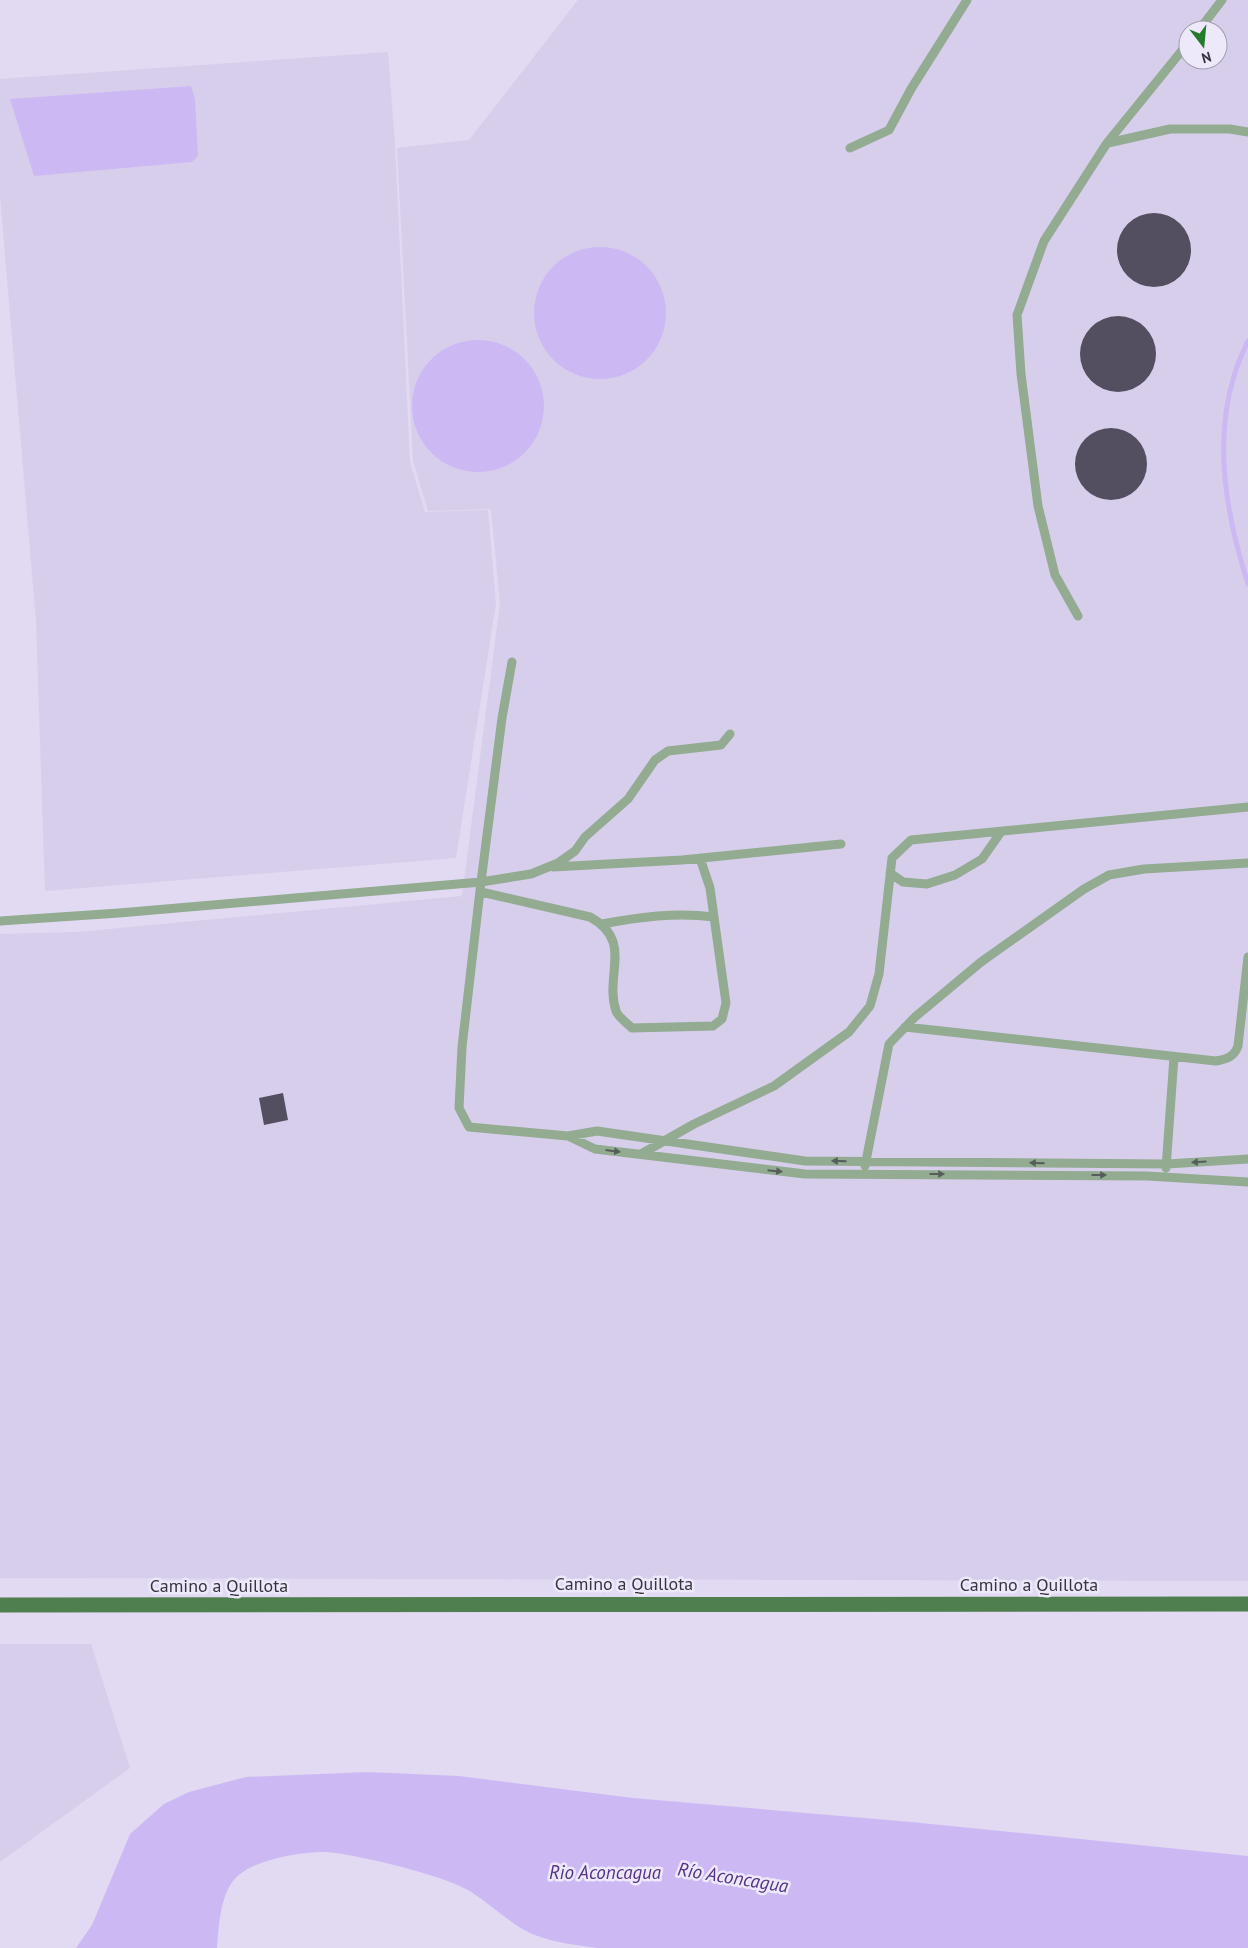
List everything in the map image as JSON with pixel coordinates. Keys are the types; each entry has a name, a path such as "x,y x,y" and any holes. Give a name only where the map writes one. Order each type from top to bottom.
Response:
{"main road":[{"name":"Camino a Quillota","path":"0,1605 1248,1604"}],"lane":[{"path":"850,148 889,130 911,89 967,0"},
{"path":"1207,20 1222,0"},
{"path":"1078,616 1055,575 1038,506 1021,374 1017,315 1044,241 1107,143 1178,55"},
{"path":"1107,143 1170,129 1230,129 1248,132"},
{"path":"512,662 502,718 462,1047 459,1108 469,1127 568,1136 598,1131 804,1161 1167,1164 1248,1159"},
{"path":"0,921 119,913 481,882 531,874 548,867 576,851 585,836 628,799 655,760 668,751 721,745 730,734"},
{"path":"641,1154 662,1141 774,1086 849,1032 870,1006 879,974 892,858 911,840 1248,807"},
{"path":"890,874 903,882 927,884 955,875 982,859 1001,832"},
{"path":"548,867 700,858 841,844"},
{"path":"481,892 590,918 602,924 614,941 612,975 616,1013 632,1028 713,1026 722,1019 726,1003 710,888 700,858"},
{"path":"864,1174 889,1044 905,1027 981,962 1084,889 1109,875 1144,869 1248,863"},
{"path":"602,924 656,914 695,914 714,917"},
{"path":"905,1027 1216,1061 1224,1060 1235,1053 1238,1046 1248,958"},
{"path":"1166,1177 1174,1056"},
{"path":"568,1136 595,1149 773,1171 864,1174 1166,1177 1248,1182"}],"shaded area":[{"path":"578,0 1248,0 1248,1581 0,1578 0,934 77,932 462,896 500,604 491,509 428,511 413,461 397,148 469,140"},
{"path":"388,52 395,145 410,462 425,512 488,510 496,603 456,858 45,891 36,621 0,196 0,79"},
{"path":"0,1644 91,1644 130,1768 0,1862"}],"water":[{"path":"191,86 195,99 198,156 192,162 34,176 10,99"},
{"path":"600,247 625,252 636,258 646,267 655,277 661,288 666,313 661,338 655,349 646,359 636,368 625,374 600,379 575,374 564,368 554,359 545,349 539,338 534,313 539,288 545,277 554,267 564,258 575,252"},
{"path":"478,340 491,341 503,345 525,359 539,381 543,393 543,419 539,431 525,453 503,467 491,471 478,472 465,471 453,467 431,453 417,431 413,419 412,406 413,393 417,381 431,359 453,345 465,341"},
{"name":"Rio Aconcagua","path":"368,1772 459,1776 633,1798 911,1822 1248,1856 1248,1948 598,1948 558,1942 527,1932 466,1889 437,1877 378,1861 341,1854 317,1852 269,1860 240,1874 233,1881 224,1898 217,1948 76,1948 92,1925 130,1834 164,1804 189,1792 246,1777"}],"building":[{"path":"1154,213 1168,216 1180,224 1188,236 1191,250 1188,264 1180,276 1168,284 1154,287 1140,284 1128,276 1120,264 1117,250 1120,236 1128,224 1140,216"},
{"path":"1118,316 1132,319 1145,327 1153,340 1156,354 1153,368 1145,381 1132,389 1118,392 1104,389 1091,381 1083,368 1080,354 1083,340 1091,327 1104,319"},
{"path":"1111,428 1131,434 1141,444 1147,464 1141,484 1131,494 1111,500 1091,494 1081,484 1075,464 1081,444 1091,434"},
{"path":"283,1093 288,1120 264,1125 259,1098"}],"waterway":[{"path":"1248,341 1234,376 1224,428 1225,481 1234,533 1248,584"}],"water label":[{"name":"Río Aconcagua","path":"733,1877"}]}
